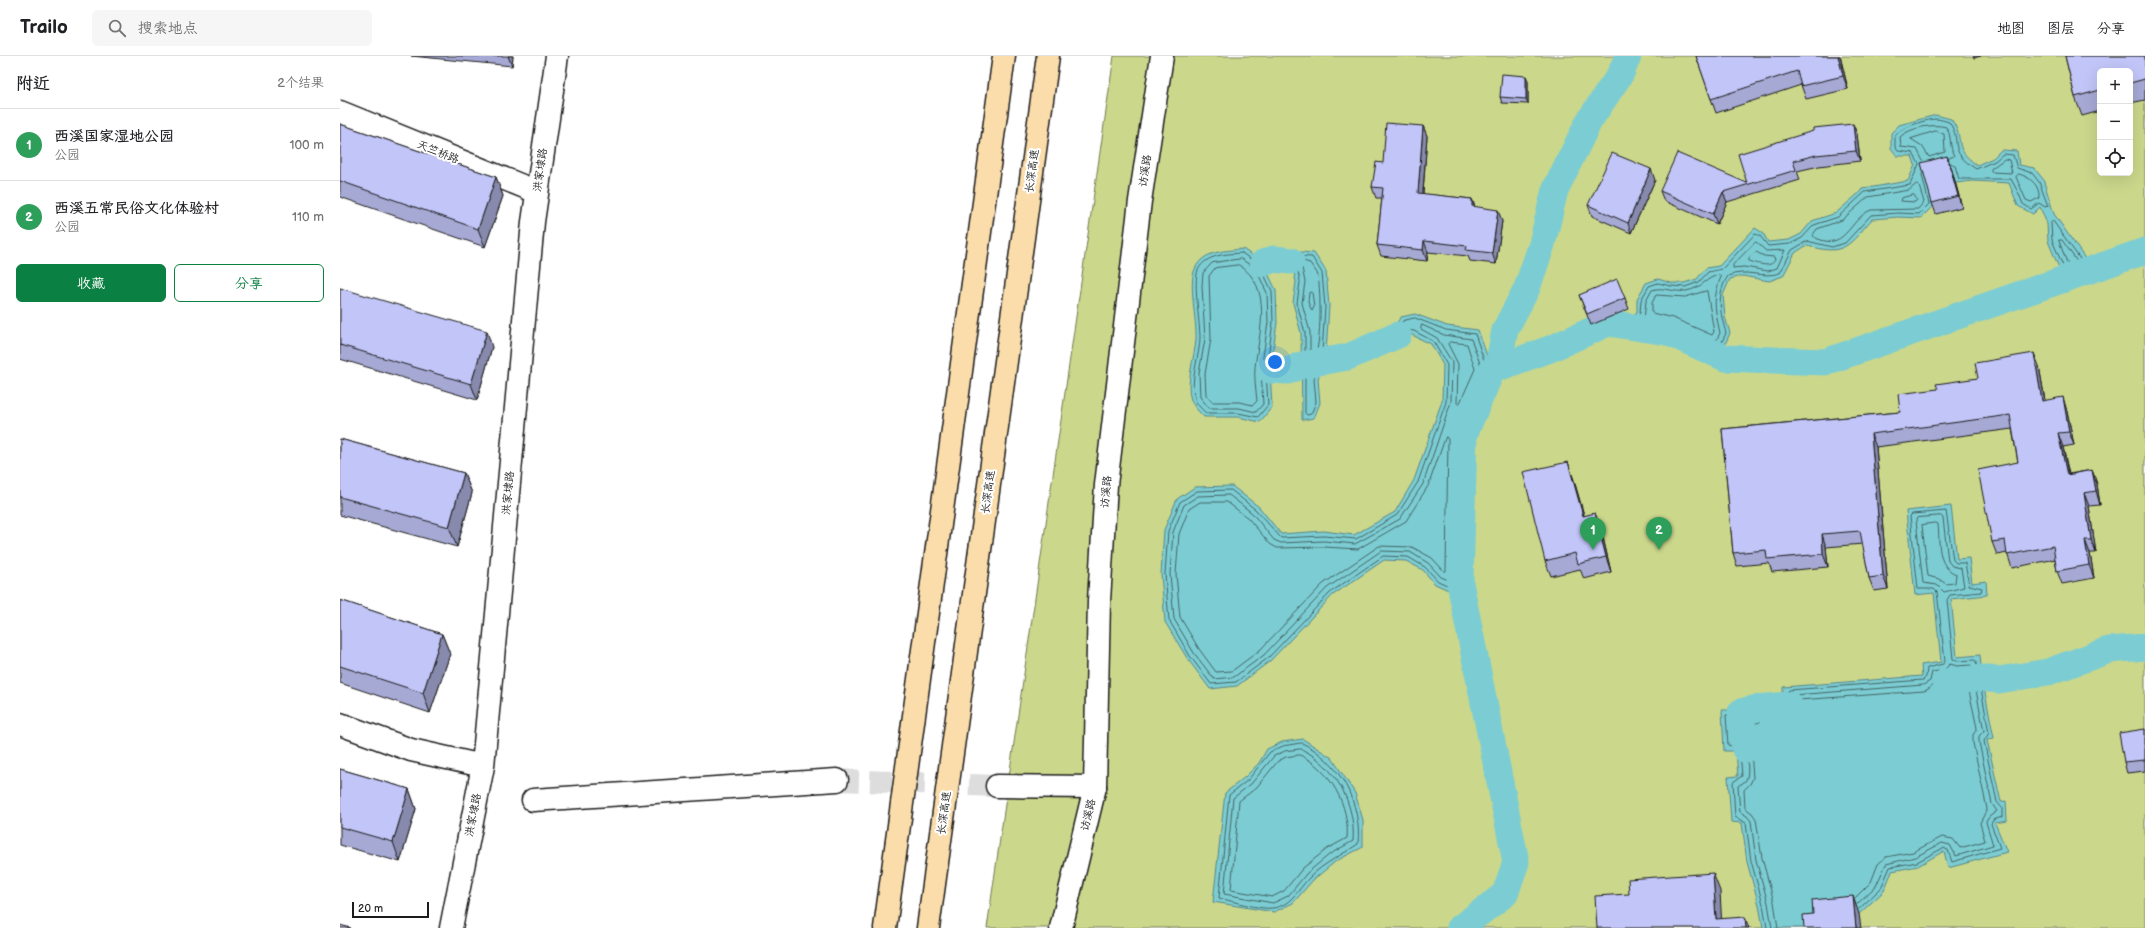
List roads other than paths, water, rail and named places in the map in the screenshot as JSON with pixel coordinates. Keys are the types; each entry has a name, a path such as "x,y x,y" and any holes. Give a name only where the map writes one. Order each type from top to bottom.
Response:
{"highway":[{"path":"885,928 1004,56"},
{"name":"长深高速","path":"928,928 1048,56"}],"street":[{"name":"洪家埭路","path":"451,928 483,766 537,192 556,56"},
{"name":"访溪路","path":"1061,928 1095,787 1099,601 1106,485 1140,201 1162,56"},
{"name":"天竺桥路","path":"340,112 537,192"},
{"path":"340,724 411,750 483,766"},
{"path":"533,800 837,780"},
{"path":"997,786 1095,787"}],"water":[{"path":"1936,115 1951,119 1956,127 1961,148 1964,153 1977,165 1993,158 2001,150 2017,151 2019,165 2034,168 2043,179 2054,214 2093,270 2064,280 2048,241 2047,224 2040,207 2033,214 2018,206 2009,183 1972,181 1956,183 1921,218 1898,217 1872,219 1852,242 1838,249 1820,249 1807,245 1795,253 1783,276 1769,281 1743,276 1730,279 1723,295 1725,317 1730,333 1720,356 1667,332 1621,325 1637,312 1637,299 1646,283 1658,279 1671,283 1684,283 1697,279 1706,268 1719,266 1755,228 1763,233 1768,242 1789,240 1801,234 1812,221 1836,213 1862,189 1908,181 1915,165 1912,156 1897,156 1891,148 1891,133 1899,125"},
{"path":"1243,249 1263,263 1276,290 1277,323 1270,370 1272,407 1260,422 1238,417 1204,417 1193,405 1189,393 1196,339 1192,283 1195,269 1203,258 1209,255 1222,251"},
{"path":"1289,251 1314,253 1326,271 1329,306 1326,353 1318,379 1320,403 1314,418 1302,420 1301,333 1293,303 1296,282"},
{"path":"1415,314 1447,326 1478,330 1492,370 1464,435 1461,519 1462,596 1435,584 1423,570 1406,561 1384,560 1333,595 1270,661 1237,686 1210,689 1187,658 1165,622 1161,574 1164,530 1177,499 1195,487 1232,486 1259,507 1281,534 1324,531 1354,535 1395,512 1414,480 1442,401 1443,365 1431,344 1412,335 1398,335 1395,325 1401,317"},
{"path":"1951,506 1957,559 1969,558 1972,583 1986,581 1987,595 1951,599 1957,657 1980,655 1982,678 1994,738 1987,740 2001,802 2006,801 2007,821 1995,823 2007,852 1948,868 1944,851 1918,866 1892,871 1884,891 1859,914 1818,917 1819,928 1763,928 1759,905 1747,862 1742,823 1731,822 1728,777 1738,776 1736,751 1724,751 1722,710 1738,710 1741,712 1753,709 1754,697 1783,695 1783,687 1922,676 1921,665 1941,662 1934,593 1915,595 1906,511"},
{"path":"1303,739 1332,758 1355,793 1363,820 1363,847 1336,861 1313,880 1293,903 1274,912 1213,902 1225,793 1245,777 1259,763 1267,749 1282,742"}],"waterway":[{"path":"1498,367 1505,330 1527,288 1542,244 1555,190 1589,121 1621,73 1628,56"},
{"path":"1460,928 1505,894 1516,862 1460,583 1464,435 1492,370 1550,349 1608,323 1667,332 1725,358 1825,362 2145,251"},
{"path":"1263,263 1274,259 1291,261"},
{"path":"1270,370 1288,371 1301,365 1348,357 1398,335"},
{"path":"1946,682 1982,678 1999,680 2048,672 2109,650 2145,647"},
{"path":"1745,749 1741,712 1758,708 1789,705"}],"tunnel":[{"path":"837,780 997,786"}],"place":[{"name":"西溪国家湿地公园","path":"1593,550"},
{"name":"西溪五常民俗文化体验村","path":"1659,550"}]}
